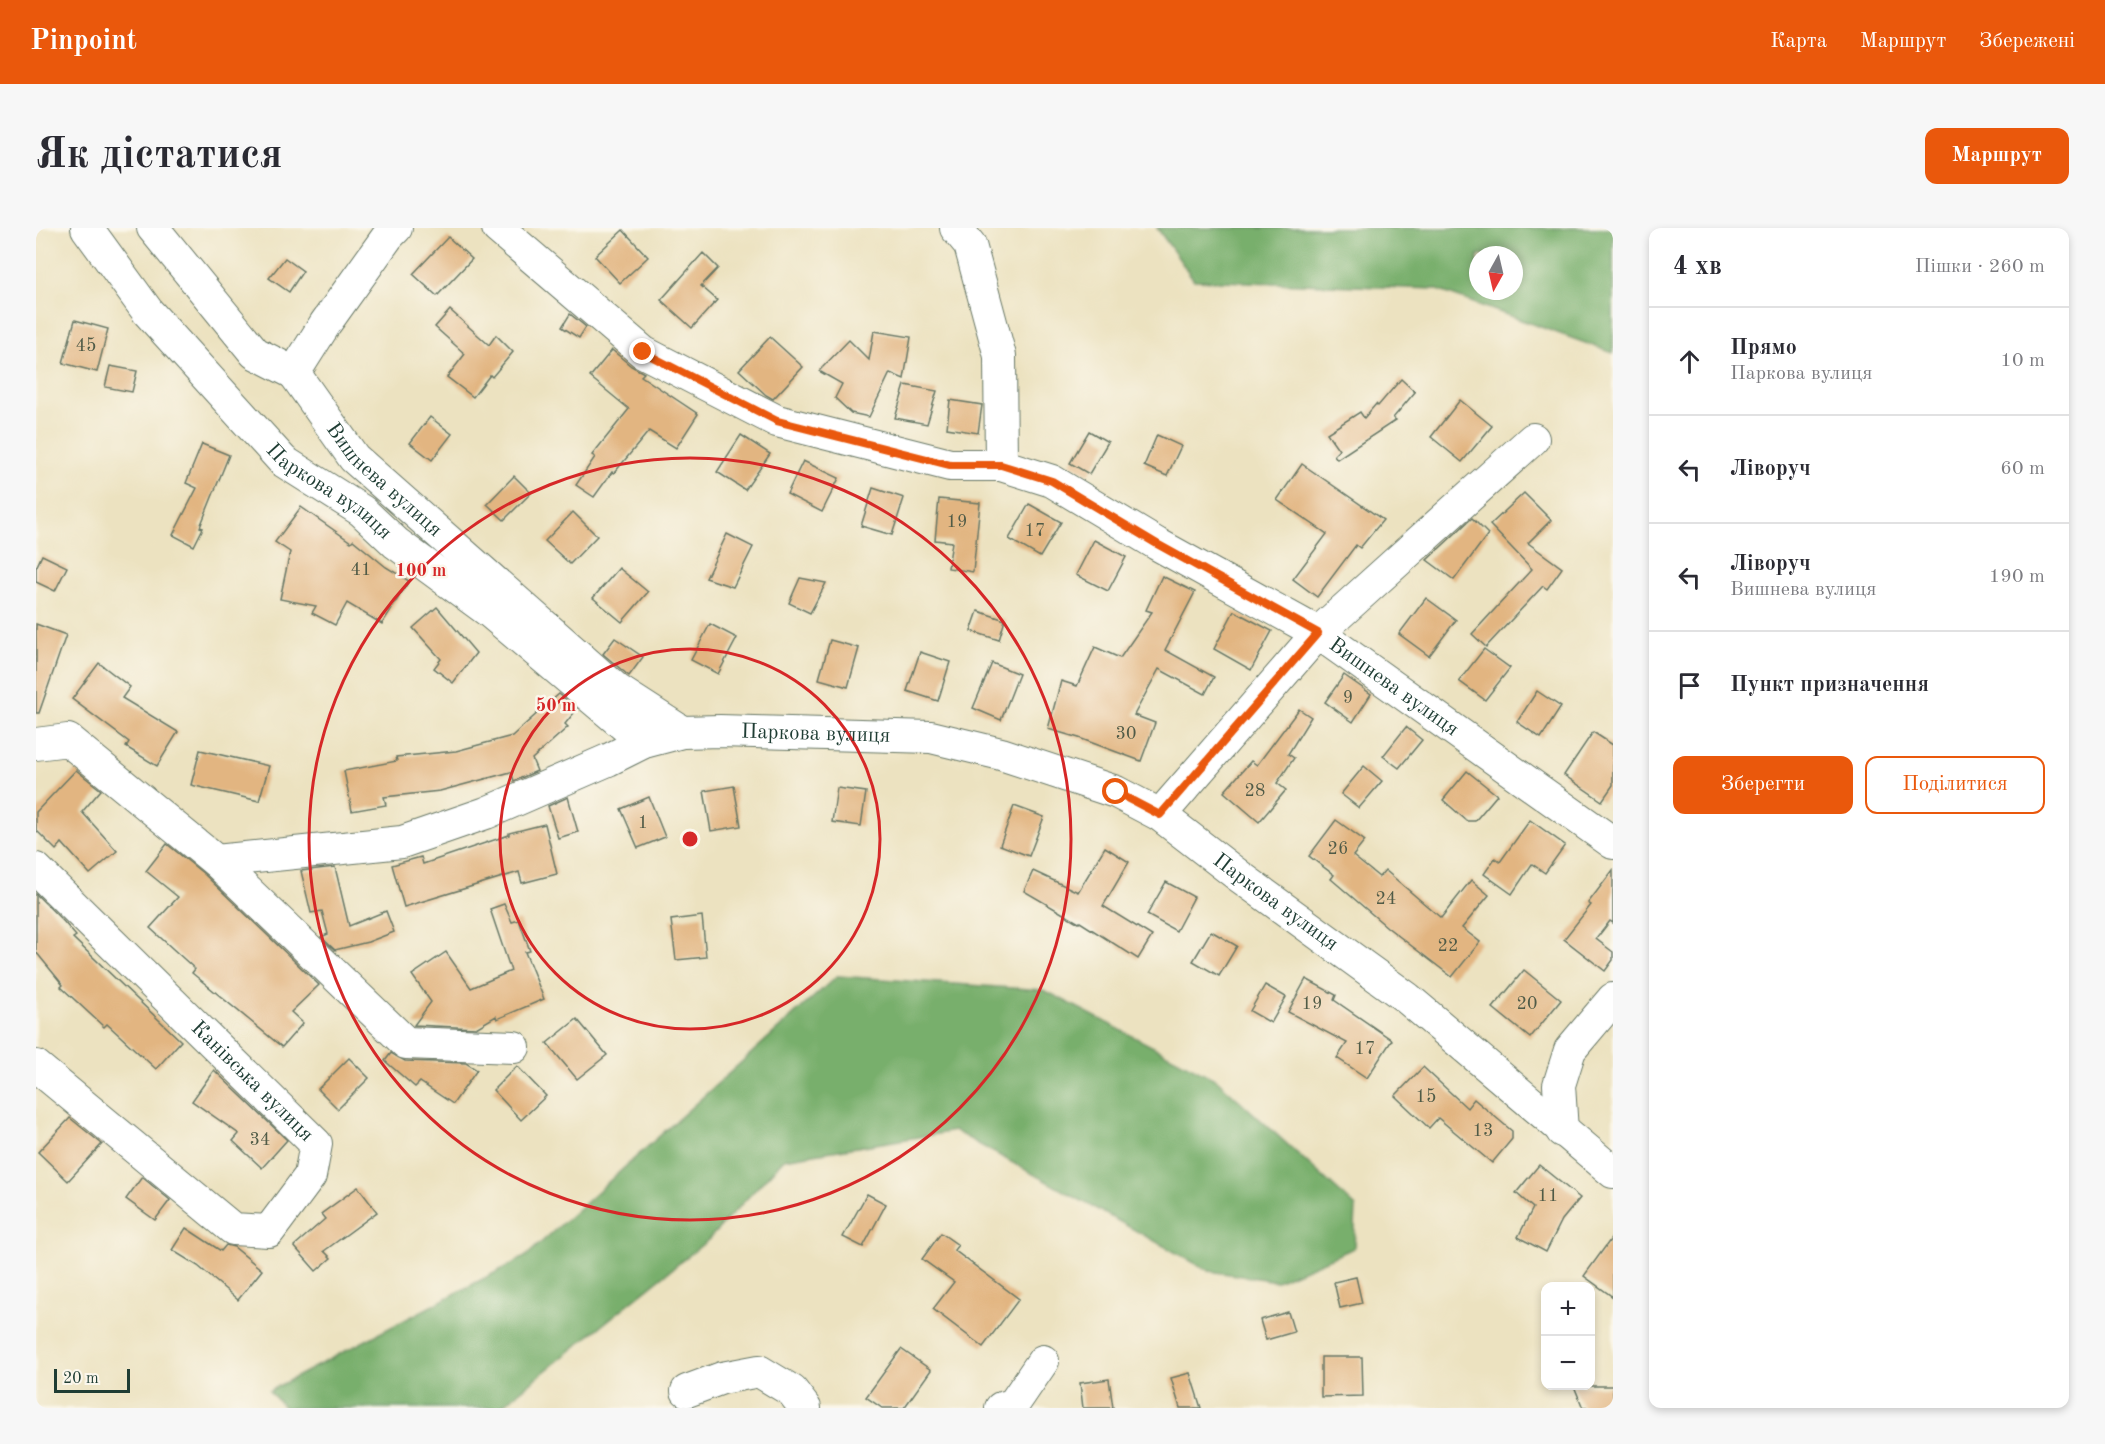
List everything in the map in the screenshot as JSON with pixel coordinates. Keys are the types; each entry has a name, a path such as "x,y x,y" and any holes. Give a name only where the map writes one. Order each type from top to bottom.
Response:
{"street":[{"name":"Паркова вулиця","path":"87,228 148,312 283,461 362,511 396,543 490,612 644,742 682,732 720,730 931,737 1001,754 1116,792 1160,815 1239,876 1407,998 1613,1172"},
{"path":"153,228 255,353 294,373 325,324 396,228"},
{"name":"Вишнева вулиця","path":"498,228 643,352 777,421 950,465 1001,465 1052,481 1157,544 1318,633 1613,843"},
{"path":"956,228 970,245 1000,356 1001,465"},
{"name":"Вишнева вулиця","path":"294,373 354,458 617,690 682,732"},
{"path":"1160,815 1318,633 1533,439"},
{"path":"354,458 362,511"},
{"path":"36,744 68,740 216,861 405,1043 513,1047"},
{"path":"216,861 402,842 486,813 644,742"},
{"name":"Канівська вулиця","path":"36,870 316,1144 309,1176 268,1231 233,1229 36,1066"},
{"path":"1562,1131 1559,1085 1570,1050 1613,999"},
{"path":"1001,1408 1013,1405 1043,1361"},
{"path":"687,1391 722,1378 759,1371 792,1390 805,1408"}],"green space":[{"path":"1157,228 1613,228 1613,353 1435,289 1194,280"},
{"path":"837,976 1044,990 1217,1080 1356,1207 1354,1248 1277,1281 1209,1271 955,1131 784,1159 708,1240 499,1408 285,1408 269,1391 525,1257"}],"building":[{"path":"623,230 648,257 620,283 595,256"},
{"path":"448,237 472,259 437,296 413,274"},
{"path":"703,253 718,268 701,286 717,300 692,328 661,300"},
{"path":"285,258 303,271 289,292 269,278"},
{"path":"450,310 489,345 496,335 513,352 492,377 490,375 473,397 447,377 465,354 435,327"},
{"path":"570,314 586,327 579,338 562,327"},
{"path":"75,320 108,329 97,372 63,363"},
{"path":"874,331 911,337 904,379 890,373 869,417 851,413 835,398 842,384 819,371 849,340 869,360"},
{"path":"770,337 803,367 773,399 739,370"},
{"path":"612,350 631,366 644,373 641,376 698,414 676,448 649,431 614,473 612,472 594,497 576,485 595,457 592,455 629,409 590,377"},
{"path":"110,366 137,371 132,392 105,387"},
{"path":"1401,379 1415,392 1393,418 1396,420 1337,459 1334,455 1339,450 1327,433 1360,412 1364,418 1376,404 1378,406"},
{"path":"905,385 937,391 927,424 895,418"},
{"path":"950,400 982,405 978,433 947,428"},
{"path":"1460,400 1492,426 1462,462 1431,437"},
{"path":"430,417 452,434 432,460 410,443"},
{"path":"1089,431 1108,442 1089,474 1070,463"},
{"path":"741,435 770,454 745,490 717,472"},
{"path":"1157,435 1181,446 1167,476 1144,466"},
{"path":"202,444 229,455 200,527 203,528 194,546 173,535 197,488 186,483"},
{"path":"803,461 839,478 822,512 787,494"},
{"path":"1302,464 1383,520 1360,548 1356,545 1317,597 1293,579 1327,534 1277,500"},
{"path":"514,476 531,493 504,520 487,504"},
{"path":"873,488 904,498 892,535 861,526"},
{"path":"1524,493 1551,520 1528,543 1562,568 1547,589 1543,586 1486,647 1472,634 1532,569 1490,525"},
{"path":"939,499 980,503 973,572 948,568 952,542 935,540"},
{"path":"1029,504 1061,522 1040,557 1009,539"},
{"path":"301,507 351,542 353,540 386,567 409,581 382,624 347,603 335,625 312,613 316,606 280,599 290,552 275,542"},
{"path":"573,512 597,536 570,564 545,541"},
{"path":"1472,518 1488,534 1454,580 1427,560"},
{"path":"727,534 753,547 733,587 706,578"},
{"path":"1094,540 1126,557 1108,591 1076,575"},
{"path":"42,555 67,567 55,591 36,582 36,568"},
{"path":"619,568 648,592 622,622 593,598"},
{"path":"1162,576 1195,592 1165,650 1214,677 1205,694 1159,669 1134,715 1155,723 1141,761 1048,729 1061,681 1077,686 1095,647 1120,658 1152,612 1146,610"},
{"path":"800,578 826,583 810,613 789,603"},
{"path":"1426,598 1456,620 1429,656 1399,634"},
{"path":"437,607 476,653 453,683 434,668 441,659 413,628"},
{"path":"978,611 1005,620 999,640 971,631"},
{"path":"1234,611 1272,631 1251,670 1214,649"},
{"path":"36,624 66,635 39,713 36,713"},
{"path":"710,624 737,638 718,674 691,660"},
{"path":"615,638 643,657 629,676 603,654"},
{"path":"830,640 859,648 848,687 819,679"},
{"path":"1484,649 1510,668 1485,700 1459,681"},
{"path":"920,652 950,662 938,701 907,691"},
{"path":"99,663 130,687 122,698 178,732 157,766 126,747 129,742 72,699"},
{"path":"992,663 1019,674 1001,720 973,708"},
{"path":"1344,675 1371,694 1353,722 1325,702"},
{"path":"1537,691 1561,707 1541,738 1517,722"},
{"path":"559,694 577,709 565,724 568,727 532,759 537,771 514,781 511,772 440,791 384,797 386,805 352,811 344,771 397,761 396,757 456,751 512,736"},
{"path":"1299,709 1311,717 1288,754 1294,758 1277,783 1286,790 1259,822 1224,792 1251,761 1257,765"},
{"path":"1406,727 1422,740 1399,768 1383,756"},
{"path":"1593,732 1613,745 1613,785 1602,801 1564,775"},
{"path":"200,750 269,766 259,801 191,785"},
{"path":"1364,766 1382,781 1359,808 1341,794"},
{"path":"76,770 101,790 82,812 117,851 90,874 62,843 56,850 36,830 36,812"},
{"path":"1467,771 1497,795 1475,821 1467,821 1443,800"},
{"path":"734,786 741,826 711,831 704,791"},
{"path":"837,788 866,792 861,826 832,822"},
{"path":"568,797 578,832 558,838 548,806"},
{"path":"649,797 665,837 638,848 621,809"},
{"path":"1014,806 1044,817 1029,856 1000,845"},
{"path":"1336,820 1365,841 1353,856 1379,877 1385,870 1441,918 1471,880 1489,895 1462,928 1480,942 1452,977 1387,927 1331,879 1334,875 1309,856"},
{"path":"1530,820 1565,845 1545,873 1532,864 1512,894 1484,874 1495,858 1500,862"},
{"path":"545,824 557,874 522,883 519,872 404,907 392,865 421,857 423,864 509,835 509,833"},
{"path":"167,844 204,874 319,985 291,1012 303,1023 282,1047 192,973 195,969 150,928 178,897 146,871"},
{"path":"1105,847 1129,862 1103,906 1152,936 1138,959 1080,922 1024,891 1033,871 1078,892"},
{"path":"335,867 349,926 386,911 394,932 368,942 335,950 321,937 328,934 322,911 311,913 301,871"},
{"path":"1613,870 1613,923 1610,921 1596,939 1613,952 1613,960 1605,971 1564,939 1591,905 1588,903"},
{"path":"1166,882 1194,897 1176,931 1147,915"},
{"path":"36,894 76,936 73,938 181,1041 156,1069 107,1024 104,1027 61,987 63,985 36,952"},
{"path":"504,904 512,922 519,920 530,951 525,952 544,999 497,1019 496,1016 476,1028 414,1025 431,1002 412,975 446,952 471,988 511,971 490,909"},
{"path":"702,916 706,957 676,960 671,920"},
{"path":"1211,931 1237,946 1219,976 1193,961"},
{"path":"1524,970 1561,1000 1530,1038 1493,1008"},
{"path":"1306,979 1336,995 1334,1000 1392,1040 1367,1078 1337,1058 1347,1043 1288,1012"},
{"path":"1265,985 1286,997 1271,1023 1250,1011"},
{"path":"577,1019 607,1055 577,1079 547,1043"},
{"path":"391,1053 405,1061 466,1063 477,1070 453,1104 420,1082 415,1087 385,1061"},
{"path":"349,1058 369,1078 338,1109 318,1089"},
{"path":"517,1066 546,1096 521,1120 493,1090"},
{"path":"1423,1067 1467,1108 1474,1099 1512,1131 1512,1139 1492,1163 1438,1118 1429,1128 1395,1096"},
{"path":"214,1070 287,1140 262,1168 233,1141 239,1134 192,1101"},
{"path":"70,1118 102,1144 68,1181 38,1152"},
{"path":"1539,1165 1580,1198 1562,1220 1546,1252 1518,1237 1533,1208 1516,1193"},
{"path":"142,1177 170,1200 155,1220 126,1199"},
{"path":"358,1187 377,1212 324,1251 331,1258 316,1271 294,1246 325,1219 321,1214"},
{"path":"867,1194 886,1204 863,1247 843,1237"},
{"path":"186,1228 221,1251 226,1245 234,1247 262,1270 238,1300 198,1266 172,1250"},
{"path":"941,1233 958,1245 954,1250 1019,1299 983,1347 933,1309 954,1282 922,1259"},
{"path":"1613,1236 1613,1297 1584,1276"},
{"path":"1356,1277 1362,1303 1340,1308 1334,1282"},
{"path":"1288,1312 1294,1332 1266,1340 1260,1320"},
{"path":"901,1349 931,1370 904,1408 882,1408 866,1397"},
{"path":"1321,1357 1362,1357 1363,1396 1321,1397"},
{"path":"1190,1373 1201,1408 1180,1408 1171,1378"},
{"path":"1109,1379 1113,1408 1083,1408 1080,1383"},
{"path":"1595,1386 1613,1386 1613,1408 1583,1408 1576,1390 1595,1390"}],"route":[{"path":"643,352 777,421 950,465 1001,465 1052,481 1157,544 1318,633 1160,815 1116,792"}]}
